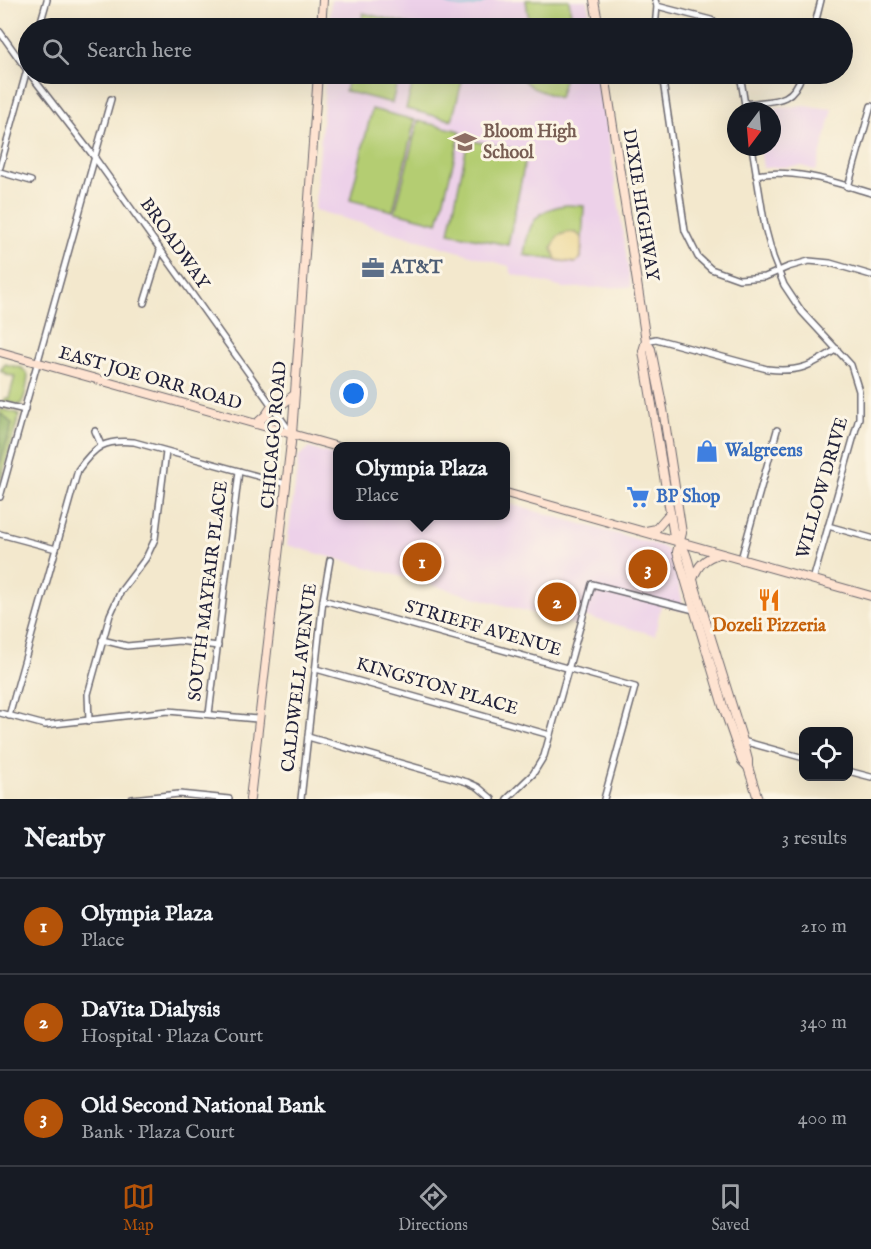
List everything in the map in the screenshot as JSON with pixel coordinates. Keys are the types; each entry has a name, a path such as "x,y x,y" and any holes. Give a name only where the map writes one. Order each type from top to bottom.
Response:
{"street":[{"path":"42,18 47,0"},
{"path":"322,18 323,0"},
{"path":"594,0 597,18"},
{"path":"817,18 822,0"},
{"path":"655,18 656,3 705,18"},
{"name":"BROADWAY","path":"0,32 18,56"},
{"path":"25,84 0,170 31,181"},
{"name":"BROADWAY","path":"40,84 95,158 291,434"},
{"name":"CHICAGO ROAD","path":"249,799 291,434 317,84"},
{"name":"DIXIE HIGHWAY","path":"607,84 646,341 651,349 663,409 682,533 677,552 742,761 748,767"},
{"path":"663,84 685,231 690,244 704,262 720,274 739,279 751,279 779,272 799,263 819,261 871,275"},
{"path":"742,84 745,102"},
{"path":"768,102 789,96 798,84"},
{"path":"0,497 111,99"},
{"path":"848,186 871,106"},
{"name":"WILLOW DRIVE","path":"753,156 768,243 784,285 802,312 851,365 856,379 860,405 859,418 813,580"},
{"path":"756,175 772,172 792,173 848,186 871,194"},
{"path":"144,303 160,251"},
{"path":"646,341 656,339 782,371 808,367 837,349"},
{"name":"DIXIE HIGHWAY","path":"646,341 643,351 674,536 681,542 687,554 758,799"},
{"name":"EAST JOE ORR ROAD","path":"0,352 333,446"},
{"path":"256,424 272,406 280,406 294,395"},
{"path":"0,404 25,411"},
{"path":"741,559 777,430"},
{"path":"95,431 101,445"},
{"path":"9,716 78,470 89,454 101,445 118,440 134,442 286,484"},
{"path":"89,721 88,694 110,615 121,591 153,545 166,452"},
{"name":"SOUTH MAYFAIR PLACE","path":"209,714 239,471"},
{"path":"510,494 871,596"},
{"path":"644,532 656,529 670,513"},
{"path":"828,526 871,538"},
{"path":"0,534 56,549"},
{"path":"693,580 697,568 708,557 721,553"},
{"name":"CALDWELL AVENUE","path":"302,799 323,600 330,560"},
{"path":"507,799 533,774 544,756 592,584 694,610"},
{"name":"STRIEFF AVENUE","path":"323,600 635,687 604,799"},
{"path":"102,640 127,646 179,641 218,646"},
{"name":"KINGSTON PLACE","path":"316,669 550,735"},
{"path":"0,713 45,725 168,711 257,719"},
{"path":"308,737 467,782 478,787 492,799"},
{"path":"743,741 799,757"},
{"path":"853,772 871,777"},
{"path":"132,799 167,795 229,799"}],"shaded area":[{"path":"331,0 587,0 590,18 330,18"},
{"name":"Bloom High School","path":"325,84 601,84 631,287 563,288 512,274 509,266 315,210"},
{"path":"804,106 833,109 816,171 803,166 763,168 761,156 781,156 781,108"},
{"path":"309,448 333,455 333,520 510,520 510,504 661,546 674,560 684,611 661,605 655,635 580,615 576,625 287,545 299,456"}],"green space":[{"path":"526,0 569,0 571,15 528,18"},
{"path":"363,13 383,18 362,18"},
{"path":"347,84 397,84 392,103 345,91"},
{"path":"412,84 461,84 452,120 406,109"},
{"path":"528,84 563,84 559,98"},
{"path":"372,109 415,120 393,211 350,200"},
{"path":"418,121 461,131 438,223 395,212"},
{"path":"468,140 527,152 508,245 449,233"},
{"path":"567,205 584,206 581,258 575,263 524,255 528,235 535,220 547,210"},
{"path":"5,364 22,368 28,375 25,395 20,405 3,401 9,398 15,376 5,375 6,373 0,371"},
{"path":"0,409 17,413 19,416 0,483 0,465 12,424 0,415"},
{"path":"0,415 12,424 0,465"}],"sand":[{"path":"568,232 576,233 582,238 581,258 575,263 556,260 552,248 558,236"}],"waterway":[{"path":"441,0 457,7 476,5 487,0"}],"place":[{"name":"Bloom High School","path":"465,142"},
{"name":"AT&T","path":"373,268"},
{"name":"Walgreens","path":"707,451"},
{"name":"BP Shop","path":"638,497"},
{"name":"Olympia Plaza","path":"422,562"},
{"name":"Old Second National Bank","path":"648,569"},
{"name":"Dozeli Pizzeria","path":"769,600"},
{"name":"DaVita Dialysis","path":"557,602"}]}
